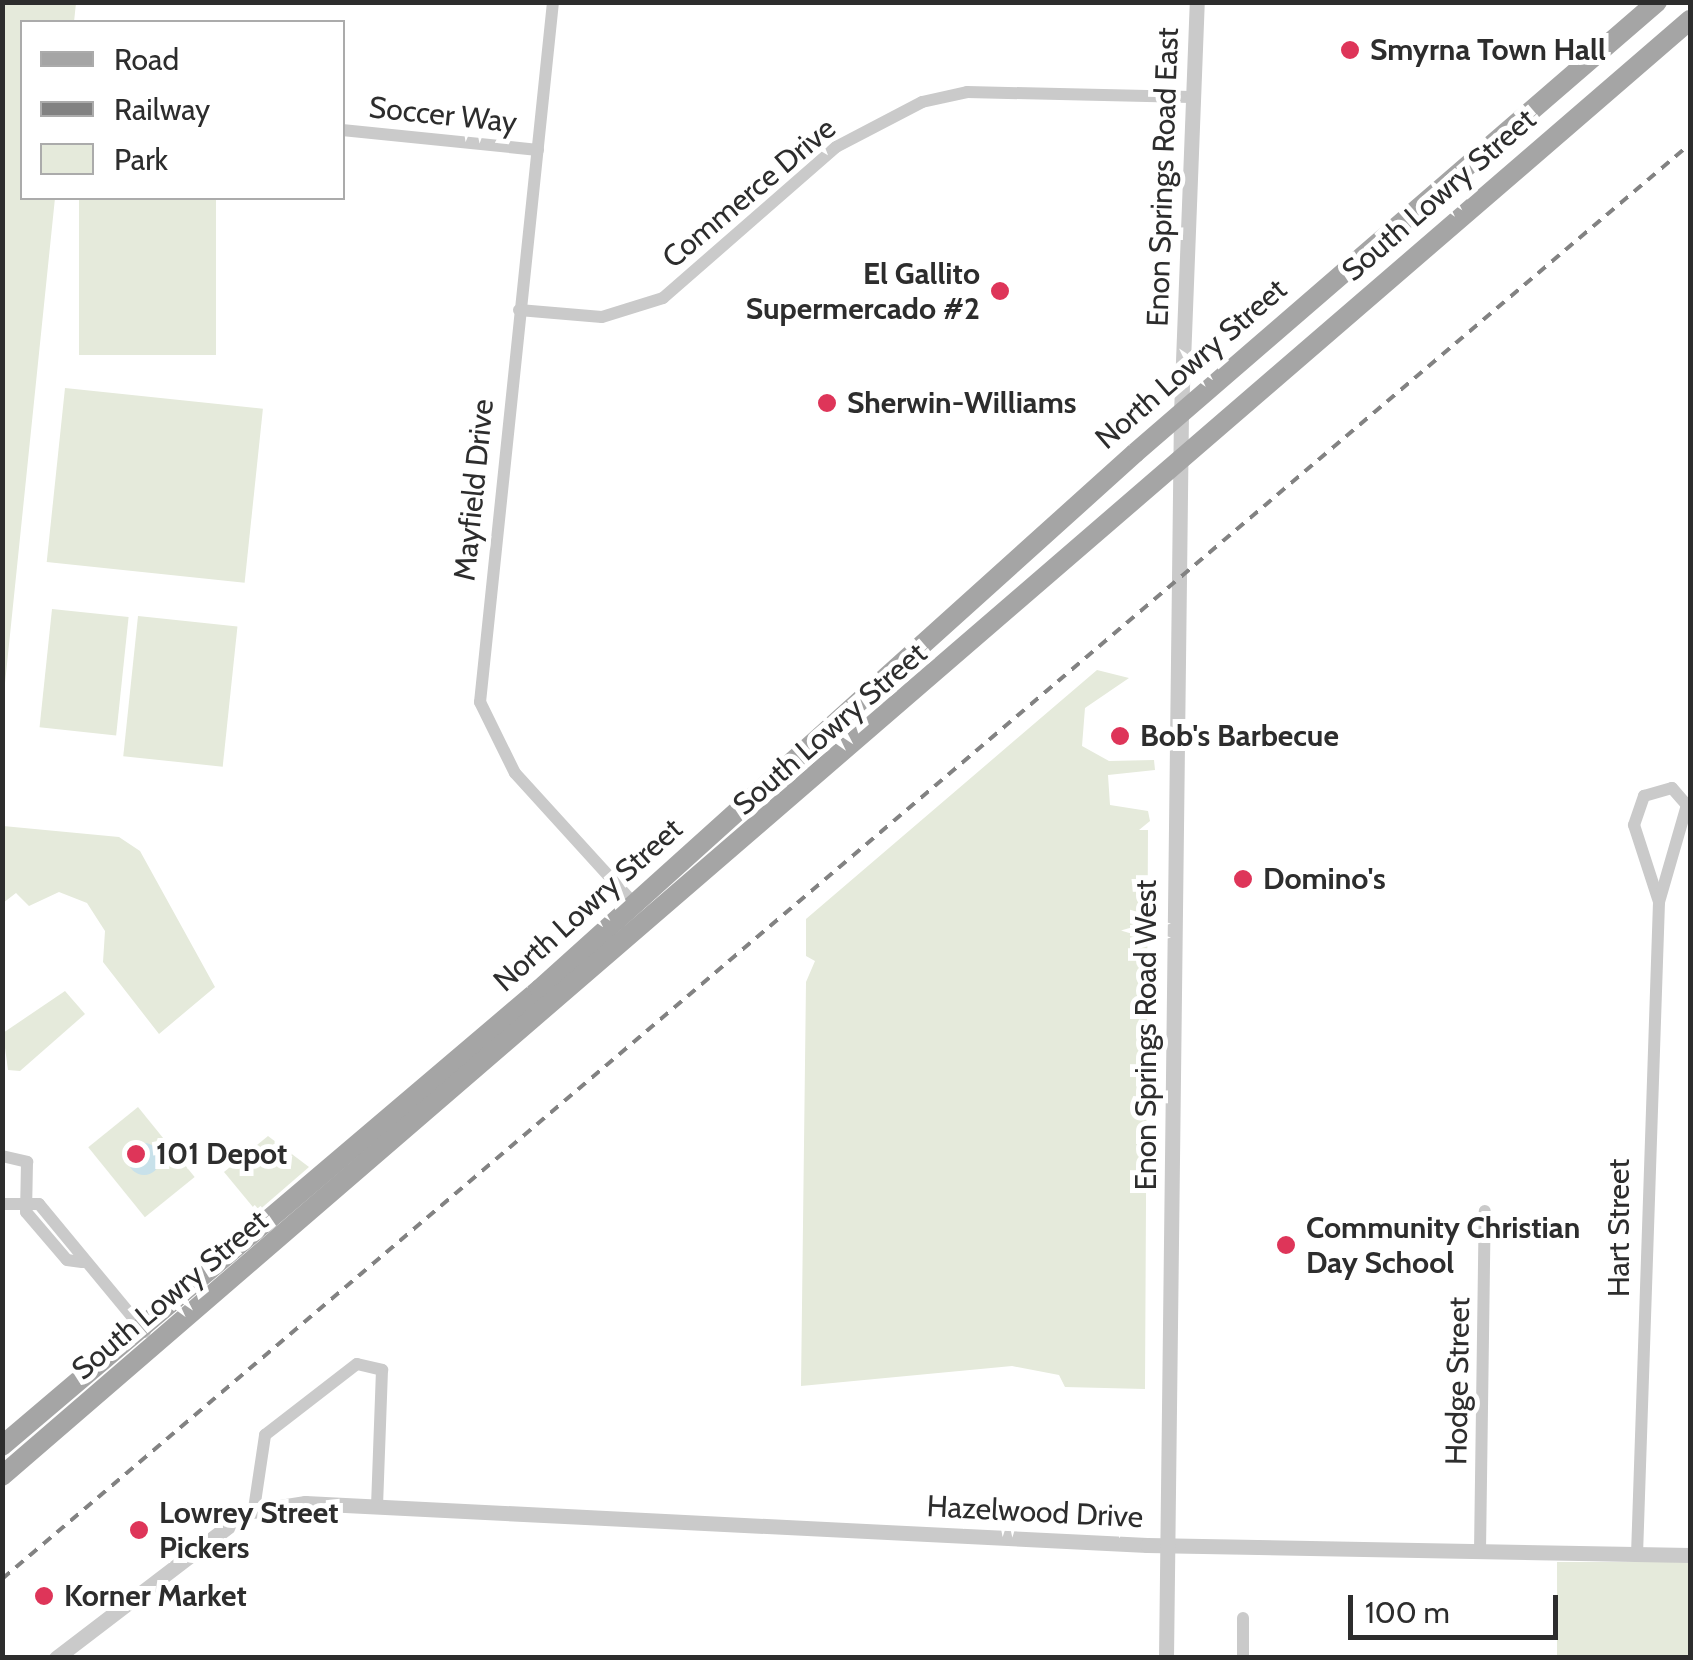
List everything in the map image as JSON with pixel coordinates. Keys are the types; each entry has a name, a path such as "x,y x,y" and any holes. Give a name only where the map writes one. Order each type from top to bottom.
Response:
{"main road":[{"name":"North Lowry Street","path":"2,1446 635,904 1181,413 1657,2"},
{"name":"South Lowry Street","path":"2,1476 652,924 1435,238 1690,20"},
{"path":"1418,206 1435,238"}],"street":[{"name":"Mayfield Drive","path":"553,2 480,702 515,773 652,924"},
{"name":"Enon Springs Road East","path":"1181,413 1197,2"},
{"name":"Commerce Drive","path":"518,310 602,318 663,298 836,147 922,102 967,92 1191,97"},
{"name":"Soccer Way","path":"345,130 538,150"},
{"name":"Enon Springs Road West","path":"1166,1658 1181,413"},
{"name":"Hart Street","path":"1637,1555 1659,902 1685,822 1686,797 1672,788 1644,796 1634,813 1659,902"},
{"path":"2,1156 27,1162 27,1201 157,1346"},
{"path":"2,1204 27,1201"},
{"name":"Hodge Street","path":"1480,1551 1485,1211"},
{"path":"63,1655 254,1510 265,1435 356,1364 382,1370 377,1507"},
{"name":"Hazelwood Drive","path":"254,1510 377,1507 1169,1546 1690,1555"},
{"path":"1243,1618 1243,1658"}],"green space":[{"path":"3,2 76,3 74,20 20,20 20,200 55,200 4,693"},
{"path":"79,200 216,200 216,355 79,355"},
{"path":"65,388 263,409 245,583 47,562"},
{"path":"52,609 129,617 116,735 40,727"},
{"path":"138,616 237,626 223,767 123,756"},
{"path":"1097,670 1129,678 1085,708 1082,746 1109,761 1154,760 1155,770 1108,775 1110,805 1148,811 1150,821 1139,830 1148,830 1145,1389 1065,1387 1059,1375 1012,1366 801,1386 806,982 815,961 806,956 806,919"},
{"path":"3,826 119,837 140,851 215,987 159,1034 103,962 105,931 87,903 59,892 29,906 16,893 3,903"},
{"path":"65,991 85,1014 20,1071 8,1070 3,1033"},
{"name":"101 Depot","path":"138,1107 195,1177 145,1217 88,1147"},
{"path":"268,1136 309,1167 257,1212 224,1172"},
{"path":"1557,1562 1690,1562 1690,1657 1557,1657"}],"water":[{"path":"144,1143 155,1148 160,1159 155,1170 144,1175 133,1170 128,1159 133,1148"}],"railway":[{"path":"2,1579 1690,144"}],"place":[{"name":"Smyrna Town Hall","path":"1350,50"},
{"name":"El Gallito Supermercado #2","path":"1000,291"},
{"name":"Sherwin-Williams","path":"827,403"},
{"name":"Bob's Barbecue","path":"1120,736"},
{"name":"Domino's","path":"1243,879"},
{"name":"101 Depot","path":"136,1154"},
{"name":"Community Christian Day School","path":"1286,1245"},
{"name":"Lowrey Street Pickers","path":"139,1530"},
{"name":"Korner Market","path":"44,1596"}]}
